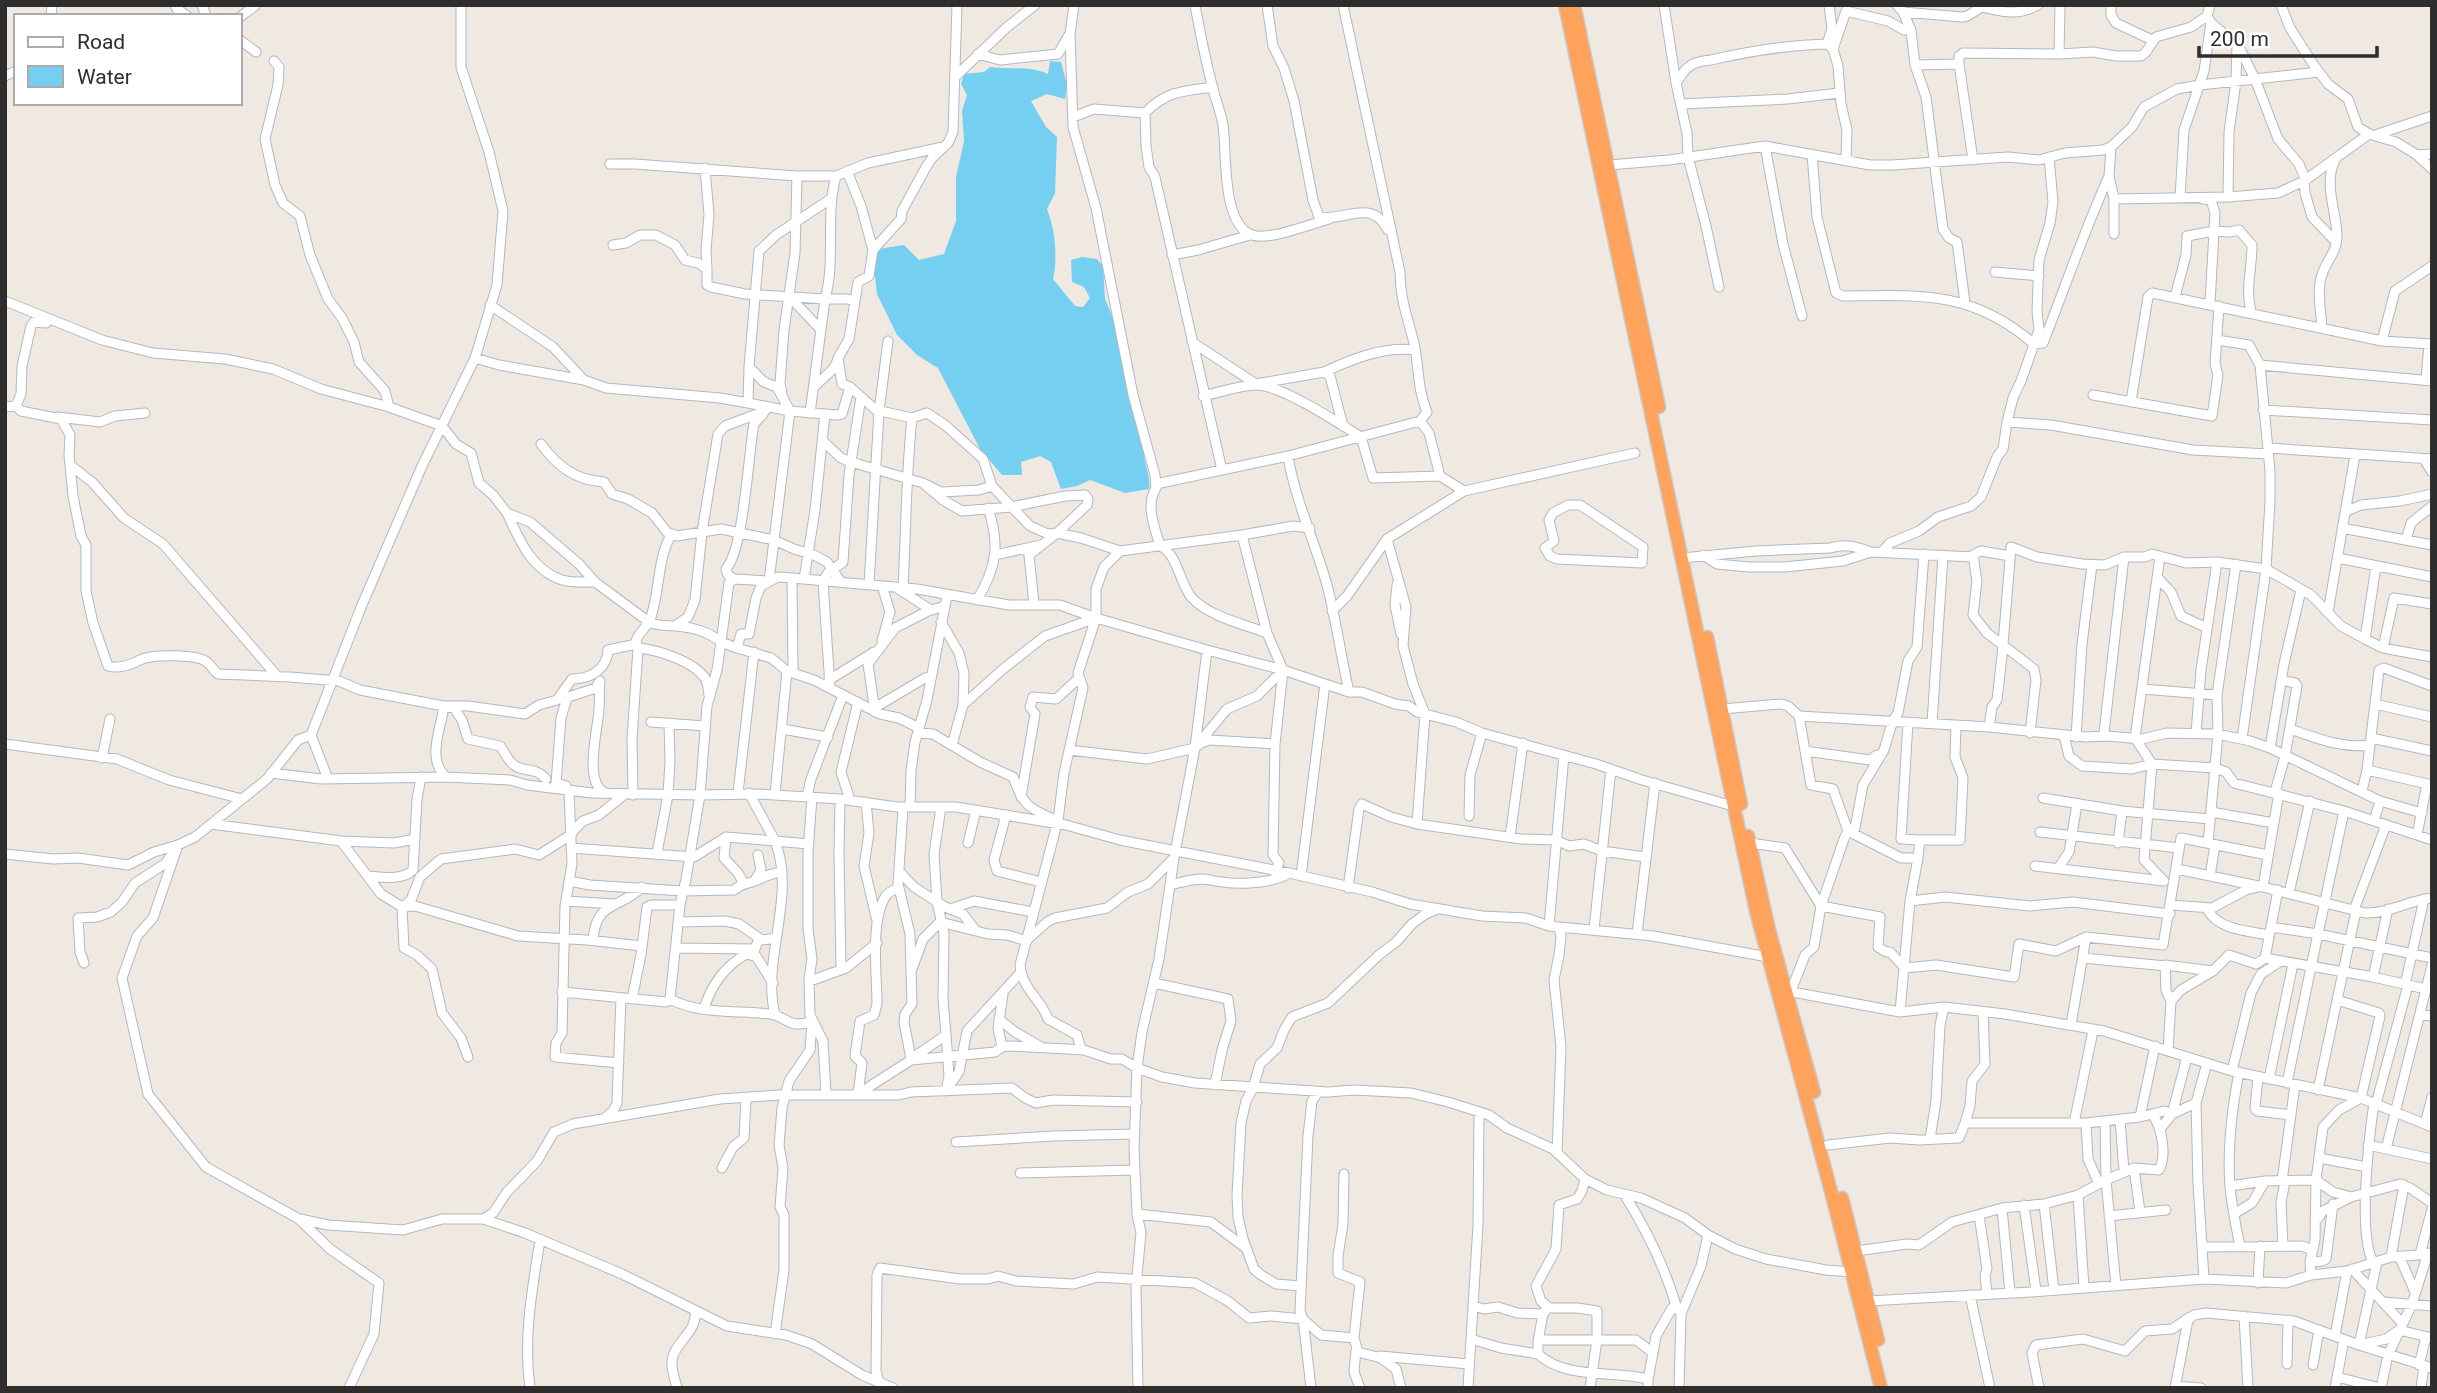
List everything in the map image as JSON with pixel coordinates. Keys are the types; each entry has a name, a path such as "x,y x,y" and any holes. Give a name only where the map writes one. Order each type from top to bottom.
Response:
{"highway":[{"path":"1564,5 1598,137 1609,165 1733,806 1768,957 1881,1388"},
{"path":"1574,5 1598,137 1685,557 1769,930 1789,991 1890,1388"}],"street":[{"path":"328,779 312,735 362,605 475,358 497,285 503,211 489,152 461,67 461,5"},
{"path":"873,250 901,219 902,211 925,169 948,143 953,132 957,5"},
{"path":"956,77 978,54 1035,5"},
{"path":"1074,5 1070,34 1073,117 1082,163 1096,208 1133,395 1156,484 1150,507 1160,546"},
{"path":"1195,5 1223,126 1229,195 1240,225 1250,235"},
{"path":"1267,5 1273,46 1284,68 1294,101 1313,200 1319,217 1329,219"},
{"path":"1156,484 1362,437 1420,421 1427,412 1420,395 1415,350 1401,301 1400,272 1343,5"},
{"path":"1671,5 1664,6 1676,83 1682,104 1688,157 1719,287"},
{"path":"1829,5 1832,29 1830,46 1838,66 1839,93 1847,130 1846,159"},
{"path":"1900,9 1965,17 1982,7 2013,13 2038,5"},
{"path":"2059,54 2060,5"},
{"path":"2111,5 2111,15 2116,23 2152,40"},
{"path":"2186,198 2184,130 2209,49 2210,5"},
{"path":"2281,5 2294,34 2319,72 2332,87 2344,95 2358,127 2371,135 2391,139 2417,155 2432,169"},
{"path":"1900,9 1911,30 1915,65 1926,97 1943,229 1948,239 1957,242 1965,303"},
{"path":"1830,46 1846,11 1888,21 1904,30 1911,30"},
{"path":"1973,160 1959,64 1959,56 1963,53 2093,52 2141,56 2152,40 2209,19"},
{"path":"2209,19 2237,44 2255,79 2278,139 2299,164 2312,216 2336,242"},
{"path":"978,54 1000,60 1058,54 1070,34"},
{"path":"242,42 256,52"},
{"path":"2228,197 2229,132 2236,81 2237,44"},
{"path":"1676,83 1690,66 1699,62 1762,48 1830,46"},
{"path":"274,61 279,67 278,85 265,144 275,185 283,203 300,216 310,255 328,299 342,318 354,342 359,362 385,391 389,407"},
{"path":"1915,65 1959,64"},
{"path":"1609,165 1765,146 1870,164 1892,165 2008,157 2032,160 2111,147 2132,127 2144,107 2169,92 2200,85 2319,72"},
{"path":"1213,87 1183,91 1158,99 1145,113 1149,167 1155,177 1222,470"},
{"path":"1682,104 1788,99 1839,93"},
{"path":"1073,117 1094,109 1145,113"},
{"path":"2114,199 2228,197 2278,193 2304,181 2371,135 2432,116"},
{"path":"1765,146 1783,244 1802,316"},
{"path":"610,164 836,176 868,163 943,147"},
{"path":"2111,147 2109,176 2114,199 2114,234"},
{"path":"1812,154 1817,216 1836,293 1843,296 1920,297 1965,303 2011,324 2034,344 2043,343 2051,326 2058,299 2109,176"},
{"path":"2417,155 2432,154"},
{"path":"1882,552 1890,543 1919,531 1938,517 1971,506 1981,497 1995,461 2003,449 2013,398 2039,330 2036,311 2039,260 2053,202 2049,157"},
{"path":"2322,328 2320,278 2336,242 2331,183 2332,167 2336,159"},
{"path":"705,167 709,207 707,285 745,294 842,298 855,301"},
{"path":"814,387 833,369 849,339 858,282 869,276 873,250 861,206 847,171"},
{"path":"782,397 780,383 784,330 795,253 797,176"},
{"path":"810,413 820,329 829,284 832,198 836,176"},
{"path":"748,403 759,251 776,235 832,198"},
{"path":"2093,395 2212,416 2218,375 2215,364 2217,340 2214,305 2214,213 2211,200 2186,198"},
{"path":"1172,255 1250,235 1267,238 1276,233 1343,215 1369,213 1382,220 1393,237"},
{"path":"2175,297 2186,255 2187,236 2239,230 2250,241 2252,267 2247,294 2251,312"},
{"path":"613,245 626,243 640,235 656,236 675,246 685,260 698,263 707,269"},
{"path":"2382,341 2395,291 2432,266"},
{"path":"1994,272 2039,276"},
{"path":"2132,401 2148,297 2152,293 2382,341 2430,344 2429,381 2260,365"},
{"path":"790,297 820,329"},
{"path":"5,301 102,340 153,353 225,359 273,369 321,389 389,407 442,426 456,444 471,453 479,483 507,513 519,541 537,565 565,581 596,582"},
{"path":"490,305 514,324 553,347 584,380"},
{"path":"71,328 56,327 42,321 34,322 22,366 21,394 10,406 21,411 100,422 115,416 145,413"},
{"path":"2217,340 2249,345 2260,365 2268,451 2270,500 2266,569 2242,739"},
{"path":"869,584 878,411 888,341"},
{"path":"1192,342 1256,384 1296,398 1362,437 1373,478 1440,476 1464,491"},
{"path":"1203,396 1324,372 1346,361 1368,355 1401,348 1415,350"},
{"path":"475,358 499,365 584,380 606,388 720,398 810,413 842,414 850,387"},
{"path":"838,358 842,384 850,387 878,411 912,418 927,414 945,425 983,459 992,486 1011,507 1030,526 1048,534 1080,538 1119,551 1293,526 1310,528"},
{"path":"749,367 764,382 777,387 790,411 769,581"},
{"path":"1324,372 1330,376 1343,426"},
{"path":"829,684 823,581 844,562 851,462 861,397"},
{"path":"675,626 688,617 695,600 702,532 718,434 725,426 776,409"},
{"path":"2263,410 2432,420"},
{"path":"765,411 754,424 739,533 731,563 726,569 728,575 734,579 769,581"},
{"path":"804,579 825,414"},
{"path":"56,417 61,419 71,435 69,454 81,536 86,545 86,591 93,623 108,666 112,668 135,664 142,659 187,656 206,661 218,674 332,681 360,690 456,709 468,739 500,746 516,767 536,770 545,779"},
{"path":"899,587 907,514 906,479 912,418"},
{"path":"1420,421 1429,433 1440,476"},
{"path":"2007,422 2051,425 2193,450 2428,459 2432,472"},
{"path":"823,441 841,458 923,483 941,492 979,490 992,486"},
{"path":"541,444 556,464 591,482 604,482 612,495 628,499 652,513 671,535 721,529 774,540 827,562 841,582"},
{"path":"1332,611 1347,596 1387,539 1464,491 1635,453"},
{"path":"2328,612 2355,455"},
{"path":"1288,456 1293,483 1310,528 1332,611 1349,692"},
{"path":"71,465 92,482 124,518 163,544 277,676"},
{"path":"923,483 943,500 962,511 1011,507 1065,496 1085,495 1088,499 1087,505 1066,526 1029,555 1034,604"},
{"path":"2345,512 2361,505 2432,494"},
{"path":"1568,505 1580,505 1643,547 1642,563 1557,559 1550,556 1545,548 1554,541 1549,520 1553,513 1568,505"},
{"path":"2406,540 2411,523 2432,506"},
{"path":"977,600 990,576 995,555 994,534 988,508"},
{"path":"507,513 530,522 596,582 649,622 659,626 708,632 721,642 771,658 790,672 829,684 843,695 933,734 1013,777 1021,799 1039,813 1057,822"},
{"path":"2342,528 2432,545"},
{"path":"629,794 637,644 639,632 649,622 663,548 671,535"},
{"path":"1242,535 1268,633 1283,670 1275,744 1276,830 1273,855 1279,863 1275,872"},
{"path":"1387,539 1406,607 1403,646 1413,684 1425,714 1417,824"},
{"path":"995,555 1041,545"},
{"path":"1685,557 1830,548 1841,545 1851,545 1871,552"},
{"path":"1160,546 1167,549 1186,589 1206,610 1268,633"},
{"path":"1989,727 1992,707 1997,700 2011,547 2037,557 2092,565 2113,563 2124,556 2145,557 2152,554 2186,563 2217,562 2266,569 2301,590 2341,626 2365,639 2383,648 2432,657"},
{"path":"946,1091 959,1072 967,1031 1021,972 1033,912 1057,822 1083,688 1079,678 1085,648 1096,618 1096,589 1104,567 1119,551"},
{"path":"2010,556 1982,551 1974,553 1977,581 1973,615 1987,633 2036,673 2030,733"},
{"path":"1703,555 1722,565 1785,567 1843,561 1871,552 1973,557"},
{"path":"1924,554 1917,647 1908,661 1898,713 1893,720 1884,750 1863,785 1856,828 1848,831 1835,860 1821,906 1814,947 1805,955 1789,991 1900,1012 1944,1007 2104,1031 2235,1071 2361,1098 2429,1125 2432,1097"},
{"path":"1932,723 1943,556"},
{"path":"2107,736 2104,733 2124,556"},
{"path":"2160,556 2135,738 2152,764 2145,862 2168,881"},
{"path":"2338,558 2432,577"},
{"path":"2196,733 2201,670 2217,562"},
{"path":"2210,876 2210,815 2218,734 2217,695 2236,564"},
{"path":"2076,737 2082,644 2092,565"},
{"path":"2365,639 2376,566"},
{"path":"737,648 741,634 749,634 761,586 778,577 899,587 946,601 977,600 1009,606 1060,605 1349,692 1362,692 1409,706 1417,712 1456,722 1482,733 1733,806"},
{"path":"2157,577 2171,592 2181,616 2207,628"},
{"path":"775,794 790,672 792,578"},
{"path":"670,999 680,905 699,795 709,697 717,670 729,583 734,579"},
{"path":"829,684 872,654 884,637 890,612 882,586"},
{"path":"899,587 939,616 959,653 964,673 963,705 952,745"},
{"path":"2270,748 2281,680 2301,590"},
{"path":"2383,648 2394,598 2432,604"},
{"path":"875,709 869,664 895,628 946,601"},
{"path":"946,601 911,771 898,888 910,934 912,1004 905,1014 904,1022 911,1059 946,1035"},
{"path":"634,609 637,644"},
{"path":"963,705 1045,636 1096,618"},
{"path":"608,794 596,785 593,767 600,681 608,659 608,650 637,644 655,650 698,671 706,680 709,697"},
{"path":"1138,1388 1137,1279 1141,1233 1137,1214 1135,1170 1137,1068 1195,748 1207,650"},
{"path":"738,793 754,652"},
{"path":"556,783 562,699 572,679 585,678 603,667"},
{"path":"2362,791 2379,670 2381,668 2432,686"},
{"path":"1195,748 1227,709 1257,696 1283,670"},
{"path":"2201,670 2220,672"},
{"path":"875,709 925,678 932,677"},
{"path":"1021,799 1035,714 1030,707 1033,697 1056,699 1079,678"},
{"path":"2263,887 2297,686 2295,683 2281,680"},
{"path":"444,706 525,713 539,705 596,688 600,681"},
{"path":"1301,876 1325,684"},
{"path":"2142,689 2217,695"},
{"path":"826,1095 823,1041 810,1014 812,959 808,929 809,797 811,779 843,695"},
{"path":"842,969 839,853 845,799 841,772 858,702"},
{"path":"1721,709 1781,704 1788,706 1799,716 1811,785 1833,789 1848,831 1901,858 1918,858"},
{"path":"2375,704 2432,717"},
{"path":"444,706 435,761 439,771 446,777"},
{"path":"1799,716 1989,727 2076,737 2146,738 2167,733 2218,734 2270,748 2379,801 2422,813"},
{"path":"102,758 110,719"},
{"path":"651,722 705,726"},
{"path":"1908,722 1901,839 1960,840 1963,778 1955,757 1956,725"},
{"path":"657,853 668,795 669,723"},
{"path":"782,729 828,737"},
{"path":"2290,729 2328,743 2356,746 2371,741 2432,751"},
{"path":"1469,816 1470,775 1482,733"},
{"path":"5,854 53,859 78,858 128,865 195,837 267,779 298,740 312,735"},
{"path":"2064,736 2069,756 2082,766 2132,769 2152,764 2215,768 2226,772 2233,782 2310,801 2432,840"},
{"path":"1069,750 1147,759 1195,748 1210,740 1275,744"},
{"path":"1510,837 1523,743"},
{"path":"5,744 117,759 169,780 242,799"},
{"path":"1805,751 1870,760 1884,750"},
{"path":"1557,1153 1561,1047 1554,980 1561,937 1554,926 1556,841 1564,755"},
{"path":"1594,929 1611,769"},
{"path":"2367,770 2430,785 2417,835"},
{"path":"271,773 328,779 545,779 592,793"},
{"path":"368,876 394,877 409,874 414,867 421,777"},
{"path":"510,780 569,792 775,794 906,807 976,810 1057,822 1175,855 1289,873 1372,891 1410,904 1482,916 1526,918 1554,926 1637,934 1768,957"},
{"path":"1637,934 1656,783"},
{"path":"569,792 572,833 564,938 562,1033 556,1044 555,1057 619,1063"},
{"path":"749,793 782,859 773,983 775,1014"},
{"path":"402,908 411,900 420,877 441,859 514,849 540,855 572,833 583,821 598,815 629,794"},
{"path":"2043,798 2122,811 2210,815 2274,823"},
{"path":"2289,893 2310,801"},
{"path":"2374,821 2379,801"},
{"path":"866,802 869,833 864,866 878,923"},
{"path":"2059,867 2069,852 2077,804"},
{"path":"1349,888 1361,805 1417,824 1556,841 1569,846 1584,844 1602,850 1645,857"},
{"path":"941,807 934,854 937,902 944,933 943,999 949,1076 946,1091"},
{"path":"968,843 976,810"},
{"path":"2118,843 2122,811"},
{"path":"2283,1246 2281,1203 2291,1115 2291,1084 2311,967 2344,811"},
{"path":"1006,815 994,860 997,871 1041,882"},
{"path":"211,824 341,841 394,843 415,839"},
{"path":"2318,1090 2355,911 2386,825"},
{"path":"2040,832 2179,848"},
{"path":"571,848 690,857 697,856 726,837 808,844"},
{"path":"726,837 724,858 743,883"},
{"path":"1905,968 1936,965 2014,977 2019,944 2056,951 2086,937 2163,945 2170,909 2168,881 2177,869 2181,838 2269,855"},
{"path":"1900,1012 1910,901 1920,840"},
{"path":"341,841 381,894 402,908 415,906 518,936 642,946"},
{"path":"1750,843 1785,848 1821,906 1880,917 1878,947 1886,953 1891,952 1905,968"},
{"path":"84,963 80,952 78,918 111,912 135,883 166,863 178,845"},
{"path":"178,845 153,918 137,936 122,978 148,1094 206,1167 299,1219 330,1249 379,1283 374,1334 349,1388"},
{"path":"754,881 761,870 758,855"},
{"path":"1027,941 1047,922 1064,915 1107,908 1128,892 1148,884 1175,855"},
{"path":"2035,866 2168,881"},
{"path":"2177,869 2278,890 2373,914 2428,899"},
{"path":"899,871 914,887 963,914 975,930"},
{"path":"569,881 590,885 682,891 734,890 743,883 754,881 768,873 782,872"},
{"path":"1170,885 1209,879 1218,883 1276,880 1289,873"},
{"path":"1910,901 1945,897 2030,906 2073,902 2207,909 2220,905 2248,889 2263,887"},
{"path":"593,940 595,922 603,911 646,888"},
{"path":"632,999 647,907 646,888"},
{"path":"858,1094 862,1063 855,1056 857,1027 860,1021 874,1015 877,1004 877,943 881,907 887,894 898,888"},
{"path":"2265,958 2278,890"},
{"path":"2359,1345 2376,1263 2367,1250 2365,1239 2368,1145 2375,1104 2407,985 2411,956 2428,899"},
{"path":"566,901 615,904"},
{"path":"950,909 974,901 1033,912"},
{"path":"647,907 680,905"},
{"path":"402,908 404,948 417,955 432,969 442,1013 461,1038 468,1057"},
{"path":"1301,1286 1276,1284 1254,1269 1238,1217 1241,1123 1259,1064 1277,1048 1292,1017 1328,1003 1356,979 1365,967 1396,943 1412,924 1439,909"},
{"path":"2207,909 2213,918 2225,925 2318,934 2411,956 2432,958"},
{"path":"2373,977 2388,909"},
{"path":"679,922 725,921 739,924 762,940 776,938"},
{"path":"940,922 1027,941"},
{"path":"912,969 923,939 940,922"},
{"path":"2071,1025 2086,937"},
{"path":"759,938 756,953 773,983"},
{"path":"810,981 842,969 877,943"},
{"path":"676,948 756,953"},
{"path":"704,1009 708,995 726,968 746,954 756,953"},
{"path":"2171,1001 2181,990 2213,971 2229,955 2256,964 2261,974"},
{"path":"2082,958 2213,971"},
{"path":"2256,964 2265,958 2426,989"},
{"path":"2240,1246 2230,1186 2235,1071 2251,993 2261,974 2281,961"},
{"path":"2269,1079 2293,964"},
{"path":"2386,1149 2432,965"},
{"path":"2166,966 2166,990 2171,1001 2168,1050"},
{"path":"1021,972 1032,996 1045,1009 1048,1019 1077,1035 1081,1049"},
{"path":"1154,983 1228,999 1231,1021 1215,1085"},
{"path":"1002,1047 998,1028 1005,989"},
{"path":"562,992 666,1002 670,999"},
{"path":"602,1120 613,1111 617,1103 621,998"},
{"path":"670,999 704,1009 775,1014 795,1024 812,1022"},
{"path":"2311,1275 2310,1262 2315,1240 2316,1180 2324,1124 2339,1110 2361,1098 2380,1014 2337,1000"},
{"path":"1930,1139 1944,1007"},
{"path":"1828,1145 1890,1138 1959,1138 1970,1106 1972,1081 1985,1064 1983,1012"},
{"path":"2420,1015 2432,1016"},
{"path":"999,1019 1015,1032 1043,1047"},
{"path":"775,1334 784,1269 784,1215 780,1207 783,1168 779,1145 782,1108 789,1081 810,1050 812,1022"},
{"path":"2398,1022 2417,1028"},
{"path":"2074,1123 2093,1031"},
{"path":"2140,1117 2155,1046"},
{"path":"858,1094 911,1060 995,1052 1002,1047 1081,1049 1111,1059 1122,1059 1162,1077 1215,1085 1411,1093 1479,1112 1557,1153 1585,1179 1607,1190 1641,1198 1685,1218 1708,1235 1735,1249 1766,1259 1852,1272"},
{"path":"2161,1128 2172,1114 2187,1057"},
{"path":"2204,1279 2196,1103 2207,1063"},
{"path":"2259,1077 2256,1111 2291,1115"},
{"path":"1240,1087 1246,1101"},
{"path":"483,1219 493,1213 507,1192 537,1161 554,1132 573,1124 720,1099 787,1095 899,1095 1012,1088 1024,1098 1036,1102 1138,1102"},
{"path":"1304,1090 1312,1101"},
{"path":"1311,1388 1300,1311 1308,1136 1312,1101 1318,1091"},
{"path":"722,1168 733,1147 744,1138 746,1098"},
{"path":"1965,1123 2086,1124 2153,1115 2164,1111 2172,1114 2196,1103"},
{"path":"1468,1388 1478,1225 1479,1112"},
{"path":"1856,1251 1907,1244 1919,1245 1952,1223 2002,1208 2044,1204 2078,1195 2129,1170 2159,1170 2161,1128 2153,1115"},
{"path":"2120,1120 2140,1212"},
{"path":"2105,1121 2102,1182 2109,1216 2116,1286"},
{"path":"2086,1124 2088,1159 2102,1182"},
{"path":"956,1142 1135,1134"},
{"path":"2368,1145 2432,1159"},
{"path":"2319,1158 2367,1167"},
{"path":"1020,1172 1135,1170"},
{"path":"1344,1174 1338,1273 1360,1282 1353,1373 1362,1387"},
{"path":"1538,1353 1546,1311 1536,1286 1556,1249 1559,1205 1577,1199 1585,1179"},
{"path":"2230,1186 2265,1181 2316,1180 2333,1192 2351,1197"},
{"path":"2234,1214 2252,1203 2265,1181"},
{"path":"2314,1223 2323,1211 2333,1204 2394,1185 2404,1185 2432,1203"},
{"path":"2404,1185 2395,1257 2415,1292"},
{"path":"1624,1194 1648,1237 1679,1310 1679,1388"},
{"path":"2078,1195 2084,1288"},
{"path":"2044,1204 2054,1290"},
{"path":"2310,1262 2326,1259 2333,1204"},
{"path":"2024,1205 2036,1291"},
{"path":"2002,1208 2010,1293"},
{"path":"2337,1377 2381,1388 2388,1355 2412,1304 2427,1254 2432,1209"},
{"path":"2109,1216 2166,1210"},
{"path":"1137,1214 1211,1223 1247,1250"},
{"path":"1979,1215 1987,1269 1987,1294"},
{"path":"1141,1233 1157,1217"},
{"path":"299,1219 328,1225 403,1230 442,1219 483,1219 622,1274 727,1326 775,1334 812,1344 862,1375 892,1388"},
{"path":"1679,1310 1701,1266 1708,1235"},
{"path":"530,1388 527,1372 528,1315 540,1240"},
{"path":"2258,1283 2260,1246"},
{"path":"2204,1247 2302,1246 2312,1251"},
{"path":"1868,1301 2204,1279 2286,1283 2311,1275 2350,1270 2395,1257 2427,1254"},
{"path":"879,1382 876,1371 877,1275 880,1268 960,1279 988,1279 998,1276 1017,1281 1074,1284 1097,1277 1198,1283 1250,1318 1271,1316 1303,1319 1321,1335 1354,1338"},
{"path":"2350,1270 2384,1303 2400,1327 2429,1337 2421,1388"},
{"path":"2335,1388 2339,1338 2350,1270"},
{"path":"1970,1295 1990,1388"},
{"path":"2384,1303 2432,1306"},
{"path":"1473,1306 1484,1309 1498,1307 1517,1313 1577,1308 1597,1311 1597,1340 1590,1388"},
{"path":"1471,1339 1501,1348 1538,1353 1545,1360 1568,1371 1592,1371 1610,1375 1624,1373 1648,1383 1656,1336 1672,1308 1679,1310"},
{"path":"677,1388 672,1359 693,1328 695,1311"},
{"path":"2039,1388 2032,1353 2036,1345 2083,1339 2125,1351 2145,1331 2172,1329 2190,1317 2206,1314 2288,1320 2425,1367"},
{"path":"2244,1315 2248,1388"},
{"path":"2190,1317 2175,1387 2201,1388"},
{"path":"2287,1364 2288,1320"},
{"path":"2359,1345 2386,1339 2400,1327"},
{"path":"2312,1365 2319,1331"},
{"path":"1538,1342 1636,1340 1653,1353"},
{"path":"1356,1350 1375,1356 1469,1364"},
{"path":"1375,1356 1396,1369 1401,1388"}],"water":[{"path":"1050,61 1061,62 1067,85 1065,99 1047,94 1031,101 1046,127 1057,137 1055,193 1047,209 1055,244 1053,279 1075,306 1083,307 1090,298 1084,287 1072,282 1071,260 1082,257 1097,259 1103,266 1105,299 1115,323 1144,452 1149,489 1125,493 1090,480 1061,489 1051,462 1040,456 1021,462 1022,475 1002,475 980,449 938,368 917,355 897,335 877,294 874,268 878,249 904,245 919,260 944,254 956,221 956,177 964,141 962,111 967,95 961,84 964,74 984,72 990,67 1026,69 1048,74"}]}
